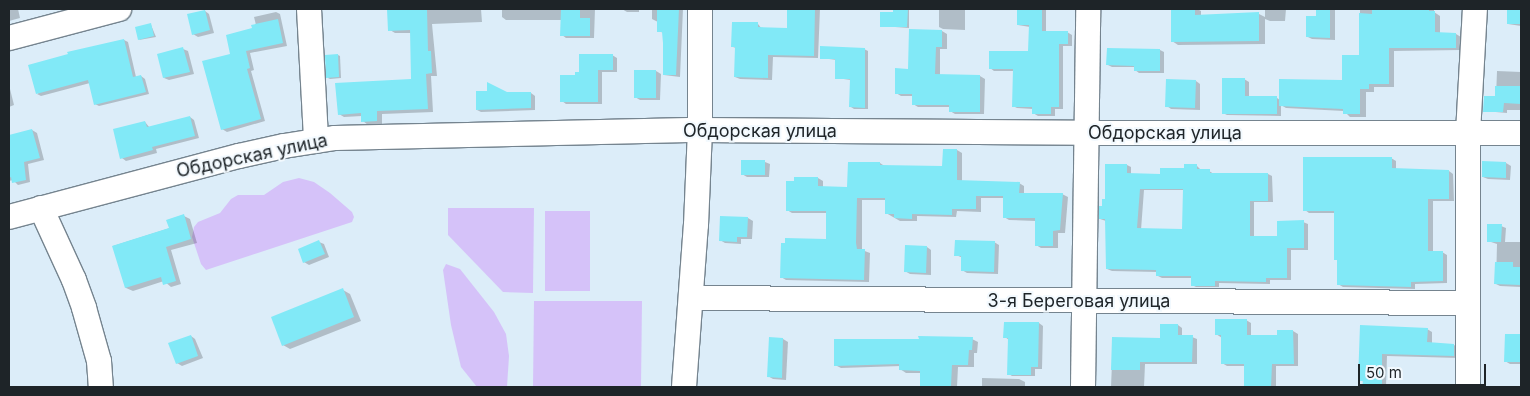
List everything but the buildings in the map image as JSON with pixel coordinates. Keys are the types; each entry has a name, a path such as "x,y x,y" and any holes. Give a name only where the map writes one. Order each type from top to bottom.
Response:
{"street":[{"path":"9,38 119,9"},
{"path":"309,9 316,140"},
{"path":"684,387 692,298 700,130 700,9"},
{"path":"1083,387 1088,9"},
{"path":"1468,387 1468,133 1475,9"},
{"name":"Обдорская улица","path":"9,217 239,156 316,140 700,130 1086,134 1521,133"},
{"path":"41,208 74,280 84,308 99,362 101,387"},
{"name":"3-я Береговая улица","path":"692,298 1467,303"}],"shaded area":[{"path":"299,178 314,182 330,193 352,212 354,217 352,222 206,270 201,264 192,237 194,227 198,222 220,213 231,199 238,195 264,195 283,182"},
{"path":"448,208 534,208 533,293 503,292 448,235"},
{"path":"545,211 590,211 590,291 545,291"},
{"path":"446,264 460,269 494,312 506,334 509,356 507,387 477,387 461,367 451,325 443,270"},
{"path":"534,301 642,301 641,387 533,387"}]}
